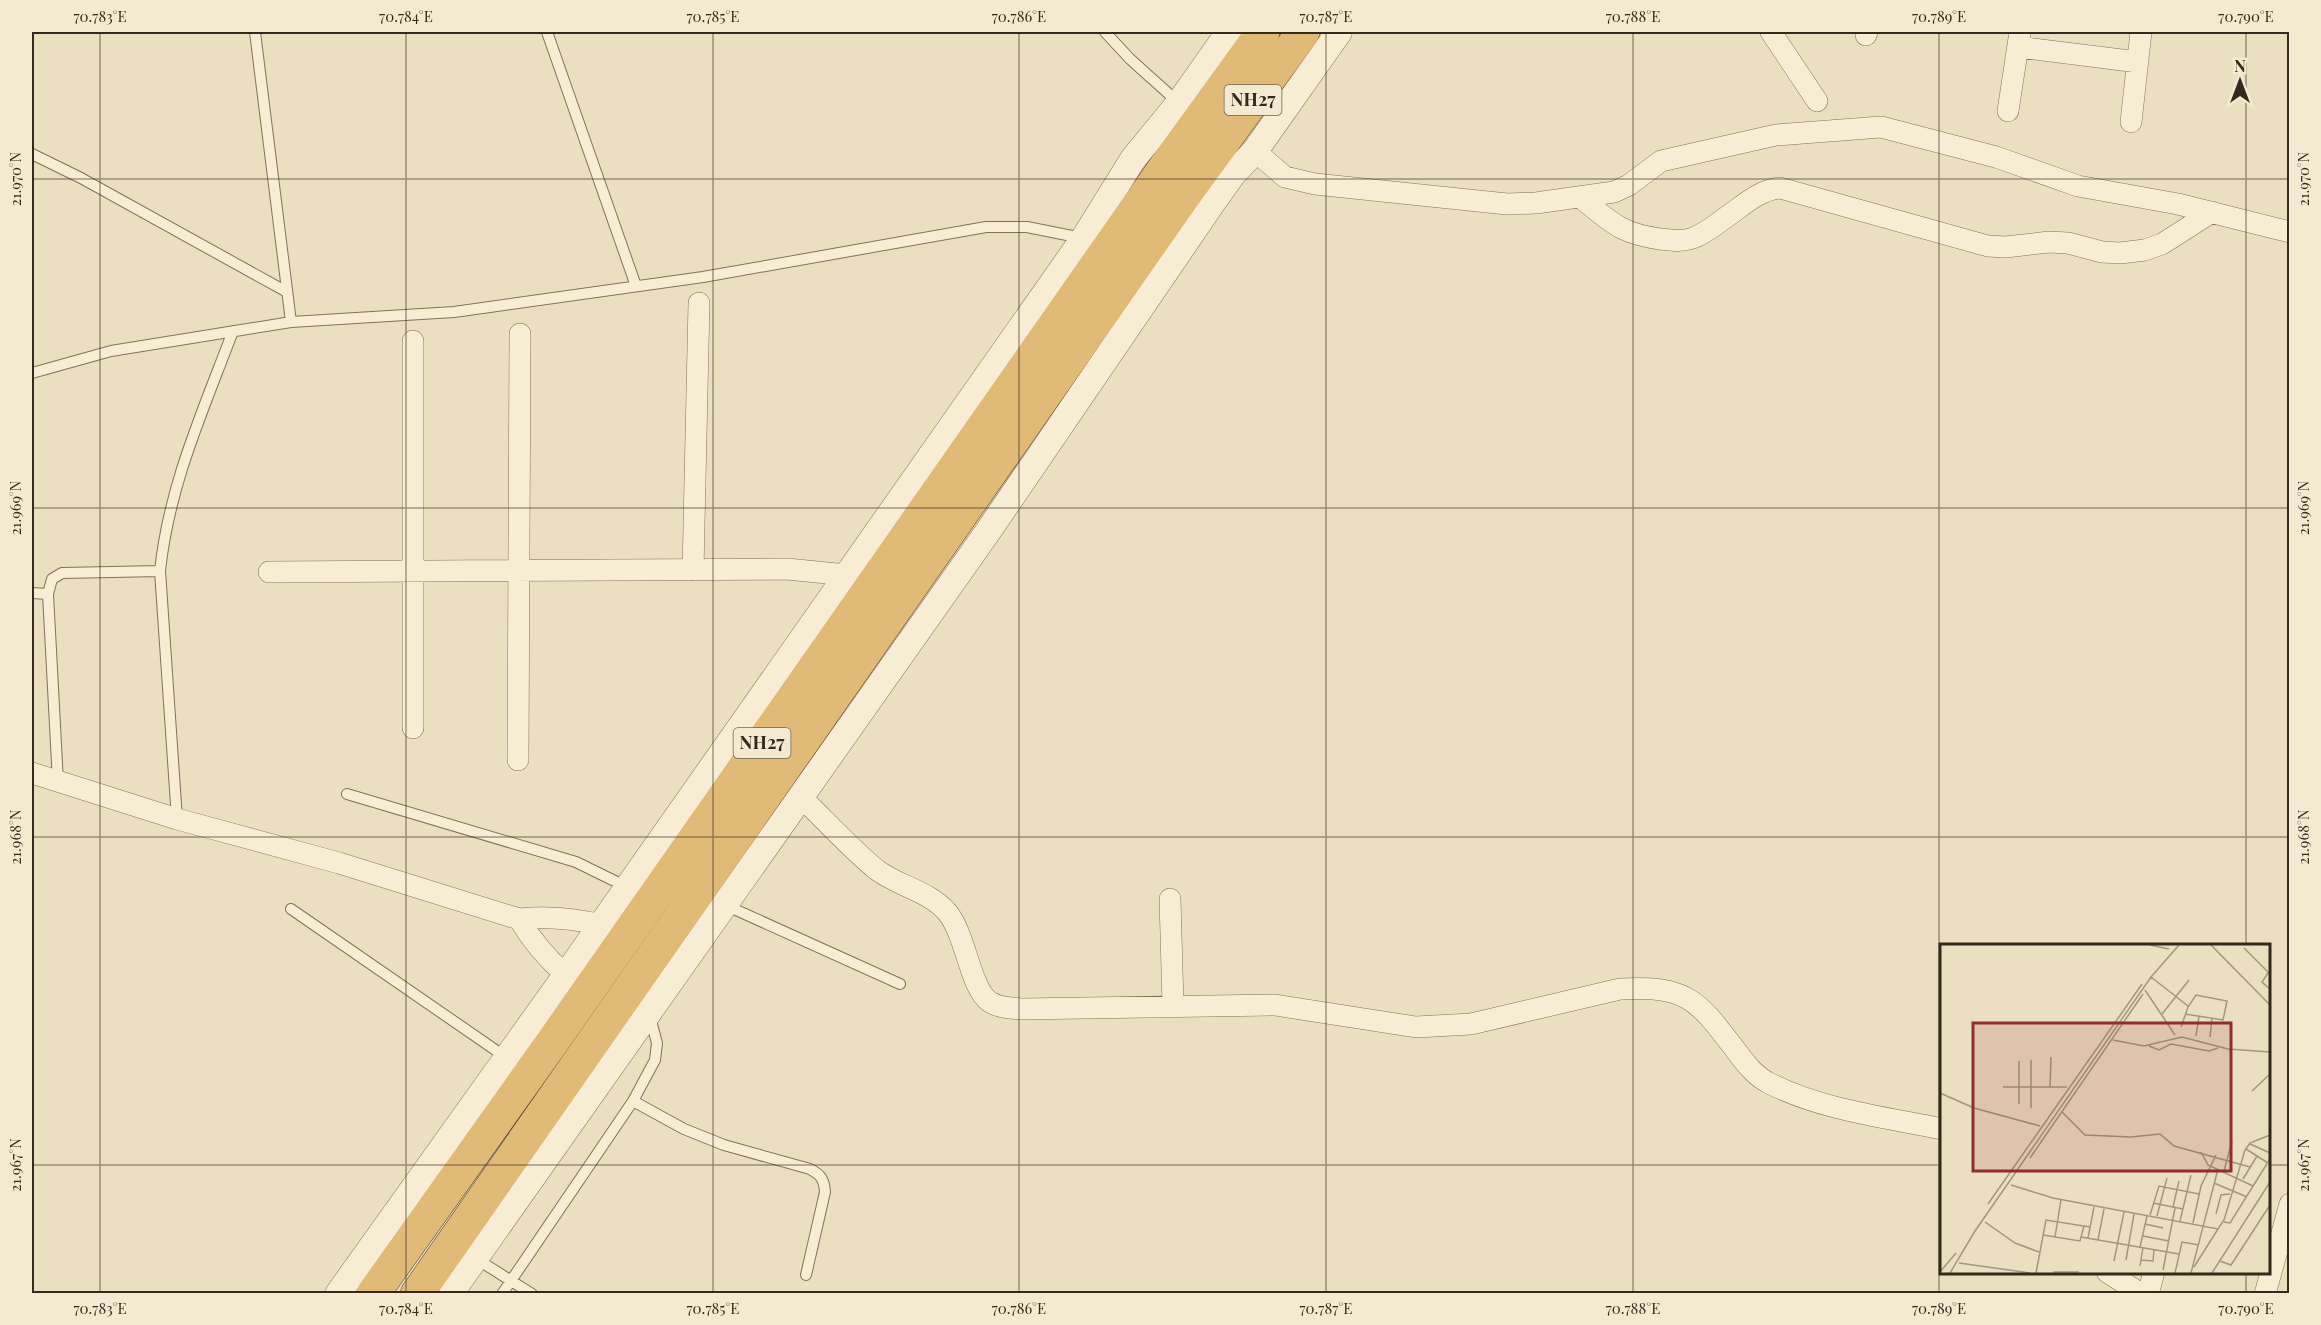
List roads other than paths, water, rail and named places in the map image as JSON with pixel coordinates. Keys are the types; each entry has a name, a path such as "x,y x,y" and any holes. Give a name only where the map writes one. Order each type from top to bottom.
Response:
{"highway":[{"name":"NH27","path":"373,1293 551,1044 1168,163 1263,32"},
{"name":"NH27","path":"417,1293 1218,172 1303,32"}],"street":[{"path":"338,1293 566,975 1084,238 1133,159 1179,103 1228,32"},
{"path":"1218,172 1255,151 1339,32"},
{"path":"1771,32 1817,101"},
{"path":"2131,122 2141,32"},
{"path":"2008,111 2019,39 2138,62"},
{"path":"1255,151 1285,177 1315,184 1507,204 1536,203 1614,192 1629,186 1661,161 1776,135 1881,127 1988,154 2063,183 2178,204 2289,232"},
{"path":"1580,197 1620,229 1635,236 1676,240 1691,239 1702,234 1758,194 1769,189 1780,188 1988,246 2068,243 2102,252 2120,253 2145,250 2162,244 2212,212"},
{"path":"450,1293 989,530 1198,200"},
{"path":"693,570 699,303"},
{"path":"518,760 520,334"},
{"path":"413,341 413,728"},
{"path":"269,572 787,569 847,575"},
{"path":"32,774 177,819 339,863 519,919 543,916 601,925"},
{"path":"801,797 878,871 933,901 946,911 957,927 981,992 991,1002 1003,1007 1022,1009 1275,1005 1416,1027 1471,1024 1620,989 1638,988 1677,993 1689,998 1715,1023 1750,1069 1769,1084 1810,1101 1940,1129"},
{"path":"1170,899 1173,1005"},
{"path":"519,919 532,942 566,975"},
{"path":"2270,1271 2284,1210"},
{"path":"2110,1274 2141,1293"},
{"path":"2148,1293 2153,1274"},
{"path":"2265,1293 2269,1274"}],"lane":[{"path":"255,32 291,322"},
{"path":"547,32 636,286"},
{"path":"1105,32 1130,59 1179,103"},
{"path":"32,154 81,178 287,292"},
{"path":"32,373 111,351 291,322 454,312 703,277 986,227 1027,227 1084,238"},
{"path":"177,819 160,571 164,537 177,480 233,331"},
{"path":"58,782 48,594 52,579 62,573 160,571"},
{"path":"32,593 48,594"},
{"path":"347,794 576,862 627,887"},
{"path":"725,904 900,984"},
{"path":"291,909 507,1058"},
{"path":"502,1293 633,1101 655,1060 657,1043 649,1012"},
{"path":"633,1101 684,1129 724,1145 810,1169 820,1175 824,1182 825,1192 806,1275"},
{"path":"475,1258 532,1293"}]}
